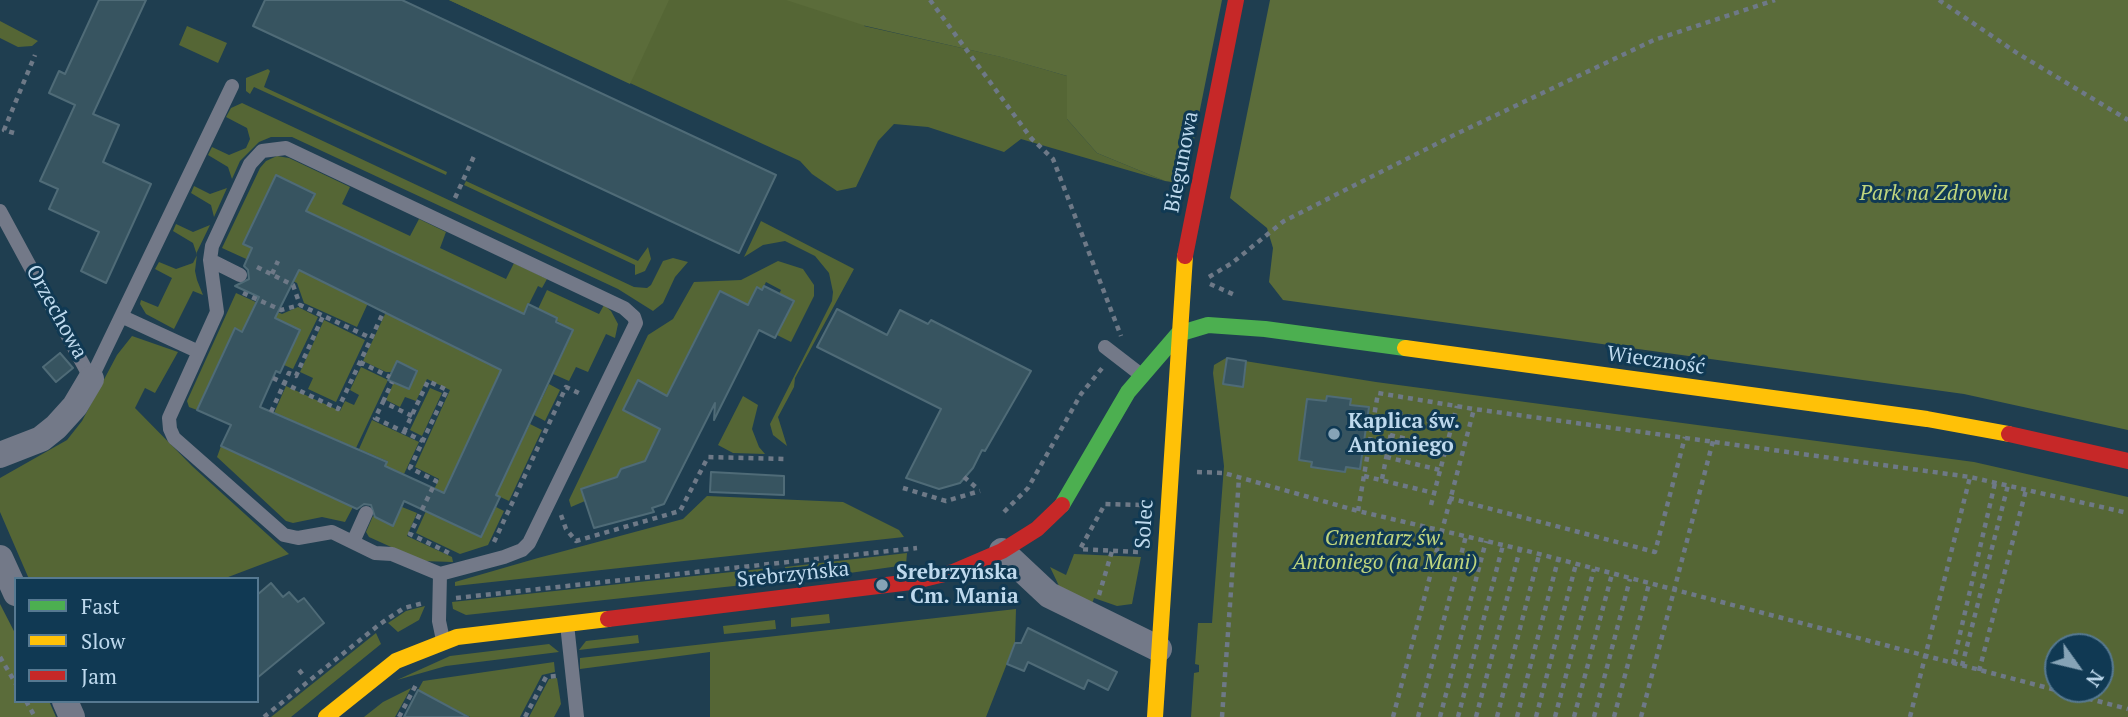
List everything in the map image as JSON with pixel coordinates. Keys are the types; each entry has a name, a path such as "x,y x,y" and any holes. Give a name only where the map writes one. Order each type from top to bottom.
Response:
{"street":[{"name":"Biegunowa","path":"1178,334 1186,250 1236,0"},
{"name":"Wieczność","path":"1178,334 1214,324 1279,331 1927,419 2022,436 2128,460"},
{"name":"Srebrzyńska","path":"326,717 396,661 443,640 473,634 911,582 953,572 1002,551 1037,529 1065,500 1142,375 1178,334"},
{"name":"Solec","path":"1155,717 1178,334"},
{"name":"Orzechowa","path":"0,455 41,439 56,427 75,406 91,379"},
{"path":"1002,551 1049,595 1159,649"},
{"path":"0,558 14,589"}],"lane":[{"path":"91,379 232,86"},
{"path":"286,148 631,312 636,323 529,543 522,550 440,575 392,554 375,553 332,532 298,538 284,535 174,438 169,418 217,312 209,261 212,246 250,164 262,151 286,148"},
{"name":"Orzechowa","path":"0,211 91,379"},
{"path":"209,261 244,269"},
{"path":"123,317 200,352"},
{"path":"1114,349 1142,375"},
{"path":"353,542 366,513"},
{"path":"440,575 443,640"},
{"path":"567,623 577,717"}],"path":[{"path":"930,0 1031,138 1053,159 1114,349 1081,394 1028,488 998,517"},
{"path":"1210,277 1232,263 1284,221 1452,136 1654,40 1775,0"},
{"path":"1939,0 2128,120"},
{"path":"14,133 4,130 35,55"},
{"path":"455,198 475,154"},
{"path":"272,274 278,261"},
{"path":"244,269 272,274 293,285 300,305"},
{"path":"213,281 281,310 300,305 371,338"},
{"path":"273,378 338,408 384,311"},
{"path":"271,412 289,373 296,376 323,316"},
{"path":"360,362 391,379 375,418 423,441"},
{"path":"404,432 428,382 447,390 410,468 436,481 410,534 456,556 460,569"},
{"path":"492,548 566,387 598,401"},
{"path":"1359,511 1378,393 1457,407 1970,477 2128,513"},
{"path":"383,402 412,416"},
{"path":"1431,505 1457,407"},
{"path":"1393,717 1448,498 1474,409"},
{"path":"1382,479 1395,413 1451,426"},
{"path":"1390,435 1445,448"},
{"path":"1448,498 1655,552 1685,437"},
{"path":"1641,717 1713,441"},
{"path":"566,503 561,515 566,529 576,541 680,511 708,457 784,458"},
{"path":"1386,457 1440,470"},
{"path":"1197,472 1224,473 1359,511 1520,549 2128,709"},
{"path":"1364,476 1434,493"},
{"path":"904,488 946,501 980,491 964,477"},
{"path":"1910,717 1970,477"},
{"path":"1222,717 1239,478"},
{"path":"1953,664 1995,482"},
{"path":"1962,666 2008,485"},
{"path":"1979,671 2026,490"},
{"path":"1146,553 1080,550 1105,504 1149,505"},
{"path":"1418,717 1465,536"},
{"path":"1440,717 1486,541"},
{"path":"1458,717 1503,545"},
{"path":"264,717 397,612 410,605 929,547"},
{"path":"1476,717 1520,549"},
{"path":"1097,602 1111,551"},
{"path":"1497,717 1539,555"},
{"path":"1517,717 1558,560"},
{"path":"1536,717 1576,564"},
{"path":"1555,717 1594,569"},
{"path":"1574,717 1612,574"},
{"path":"1594,717 1630,579"},
{"path":"1614,717 1649,584"},
{"path":"0,657 14,681"},
{"path":"299,670 304,676"},
{"path":"525,717 546,677 571,674"},
{"path":"399,717 421,677"}],"green space":[{"path":"449,0 891,0 864,26 1002,57 1067,76 1067,119 1097,153 1165,181 1021,139 1004,152 928,127 894,124 878,141 856,187 837,191 812,174 800,161"},
{"path":"449,0 669,0 630,84"},
{"path":"786,0 1222,0 1185,184 1165,181 1097,153 1067,119 1067,76 1001,57 866,26"},
{"name":"Park na Zdrowiu","path":"1270,0 2128,0 2128,430 1964,394 1283,300 1269,282 1273,248 1267,228 1230,198"},
{"path":"0,21 38,41 32,46 18,47 0,38"},
{"path":"187,26 227,43 218,63 179,45"},
{"path":"268,69 270,71 264,87 447,172 446,175 254,87 250,94 246,91 246,78"},
{"path":"242,103 634,287 647,288 651,285 663,261 673,258 688,262 675,277 663,303 653,311 618,289 292,137 271,137 259,142 240,161 232,179 228,167 208,155 212,147 229,155 246,148 250,139 247,128 226,117 231,108"},
{"path":"277,156 289,158 350,187 342,204 410,236 419,219 446,232 440,248 506,279 514,263 547,279 542,288 538,286 524,314 306,211 314,193 276,176 244,244 271,257 266,268 222,248 260,168 266,161"},
{"path":"466,181 638,261 648,247 651,259 645,271 635,275 635,265 464,185"},
{"path":"194,186 210,194 227,188 214,217 211,205 191,193"},
{"path":"761,221 854,269 795,378 794,387 778,417 787,446 773,435 770,424 832,301 833,292 829,273 815,256 785,241 763,245 744,257"},
{"path":"176,224 193,232 210,225 196,253 193,243 173,231"},
{"path":"197,255 195,271 203,295 193,291 174,329 146,314 140,304 141,300 158,307 172,278 155,269 159,262 176,269 193,263"},
{"path":"778,261 803,269 814,285 814,296 791,342 777,335 793,301 779,294 781,290 766,282 762,290 757,288 748,305 720,292 667,396 637,381 623,410 661,429 645,461 621,469 617,477 585,501 571,507 569,500 648,335 673,319 694,282 741,280"},
{"path":"281,262 368,303 357,327 304,303 297,283 276,274"},
{"path":"547,290 599,314 604,305 618,324 615,338 606,334 588,372 576,367 569,381 553,374 573,331 538,309"},
{"path":"236,293 282,314 298,307 318,317 293,369 284,365 300,330 276,318 242,332 235,328 197,410 189,407 187,401"},
{"path":"386,312 501,370 439,503 430,498 439,479 415,467 450,390 427,379 416,401 405,397 400,407 386,400 394,382 408,389 417,370 397,361 392,372 386,372 363,361"},
{"path":"324,320 365,340 336,402 308,389 313,378 300,372"},
{"path":"132,336 178,352 155,393 145,388 135,408 192,466 289,554 228,577 28,577 0,512 0,478 67,440 82,421 117,355"},
{"name":"Cmentarz św. Antoniego (na Mani)","path":"1226,358 1376,382 1974,462 2128,497 2128,717 1191,717 1194,673 1199,672 1199,665 1195,664 1198,623 1212,623 1224,466 1214,365"},
{"path":"361,367 388,380 356,448 274,413 286,386 340,411 345,401 354,405 359,395 350,390"},
{"path":"549,384 560,390 545,421 534,415"},
{"path":"430,388 442,393 422,436 410,430"},
{"path":"743,396 758,405 752,429 765,454 733,453 718,445"},
{"path":"372,420 419,442 404,474 385,466 387,461 359,449"},
{"path":"530,424 542,430 509,501 496,495"},
{"path":"221,446 353,507 345,522 322,517 293,523 286,521 217,457"},
{"path":"707,496 843,502 899,530 904,537 455,586 455,582 683,519"},
{"path":"402,507 417,513 407,536 452,557 453,562 422,561 369,537 366,532 373,516 393,525"},
{"path":"496,507 504,511 488,545 460,554 416,533 426,511 481,537"},
{"path":"907,553 906,565 786,582 785,567"},
{"path":"1074,554 1141,557 1132,604 1117,606 1094,598 1092,604 1059,586 1050,567 1066,575"},
{"path":"769,568 771,582 466,615 453,609 452,602"},
{"path":"0,604 14,631 14,703 50,703 56,717 0,717"},
{"path":"425,606 419,620 398,632 388,623 406,611"},
{"path":"1016,609 1015,643 986,717 710,717 710,652 580,669 580,658"},
{"path":"829,614 830,623 791,627 791,618"},
{"path":"775,620 776,629 724,634 723,626"},
{"path":"376,633 381,644 291,717 271,717"},
{"path":"638,635 639,643 579,650 586,641"},
{"path":"549,644 559,652 446,666 397,680 450,656"},
{"path":"554,662 555,672 542,675 520,717 470,717 418,690 423,681"},
{"path":"557,678 561,704 554,717 529,717 549,679"},
{"path":"411,688 395,717 364,717 383,702"}],"building":[{"path":"99,0 146,0 93,114 119,125 103,162 151,184 106,283 81,271 99,232 49,209 58,189 40,181 75,105 49,93 59,71 65,74"},
{"path":"265,0 402,0 776,175 739,253 253,26"},
{"path":"276,175 315,194 306,211 524,314 528,304 557,318 556,322 573,330 496,495 500,497 481,537 404,501 393,526 375,517 371,505 364,504 357,509 221,446 231,425 197,410 235,328 242,332 259,297 235,286 249,279 248,270 244,266 252,248 243,244","holes":["299,270 501,370 444,493 385,466 387,462 260,407 276,371 280,373 300,330 275,318"]},
{"path":"764,286 794,301 775,338 759,330 714,420 715,403 664,504 652,508 654,512 594,528 581,489 617,477 621,469 645,461 660,429 623,410 638,380 667,396 720,291 748,305 757,287 762,290"},
{"path":"837,309 887,335 900,310 928,324 931,320 1031,371 985,451 982,450 973,468 960,483 939,489 906,478 941,409 817,347"},
{"path":"60,353 73,368 56,382 43,367"},
{"path":"1227,358 1246,361 1243,387 1223,384"},
{"path":"397,361 417,371 409,389 388,380"},
{"name":"Kaplica św. Antoniego","path":"1327,396 1351,399 1350,405 1369,407 1360,469 1346,467 1345,472 1311,467 1312,462 1299,460 1307,399 1326,401"},
{"path":"711,472 784,476 784,495 710,492"},
{"path":"271,583 283,597 289,592 298,602 304,598 324,623 259,676 259,593"},
{"path":"1028,628 1117,672 1108,690 1088,680 1084,689 1028,662 1024,671 1007,664 1015,643 1021,643"},
{"path":"418,690 468,717 404,717"}],"traffic: fast":[{"path":"1062,505 1128,392 1178,334 1208,325 1265,329 1405,348"}],"traffic: slow":[{"path":"1155,717 1185,256"},
{"path":"1405,348 1927,419 2009,434"},
{"path":"326,717 396,661 457,637 608,619"}],"traffic: jam":[{"path":"1185,256 1236,0"},
{"path":"2009,434 2128,461"},
{"path":"608,619 911,582 953,572 1002,551 1037,529 1062,505"}],"place":[{"name":"Kaplica św. Antoniego","path":"1334,434"},
{"name":"Srebrzyńska - Cm. Mania","path":"882,585"}]}
